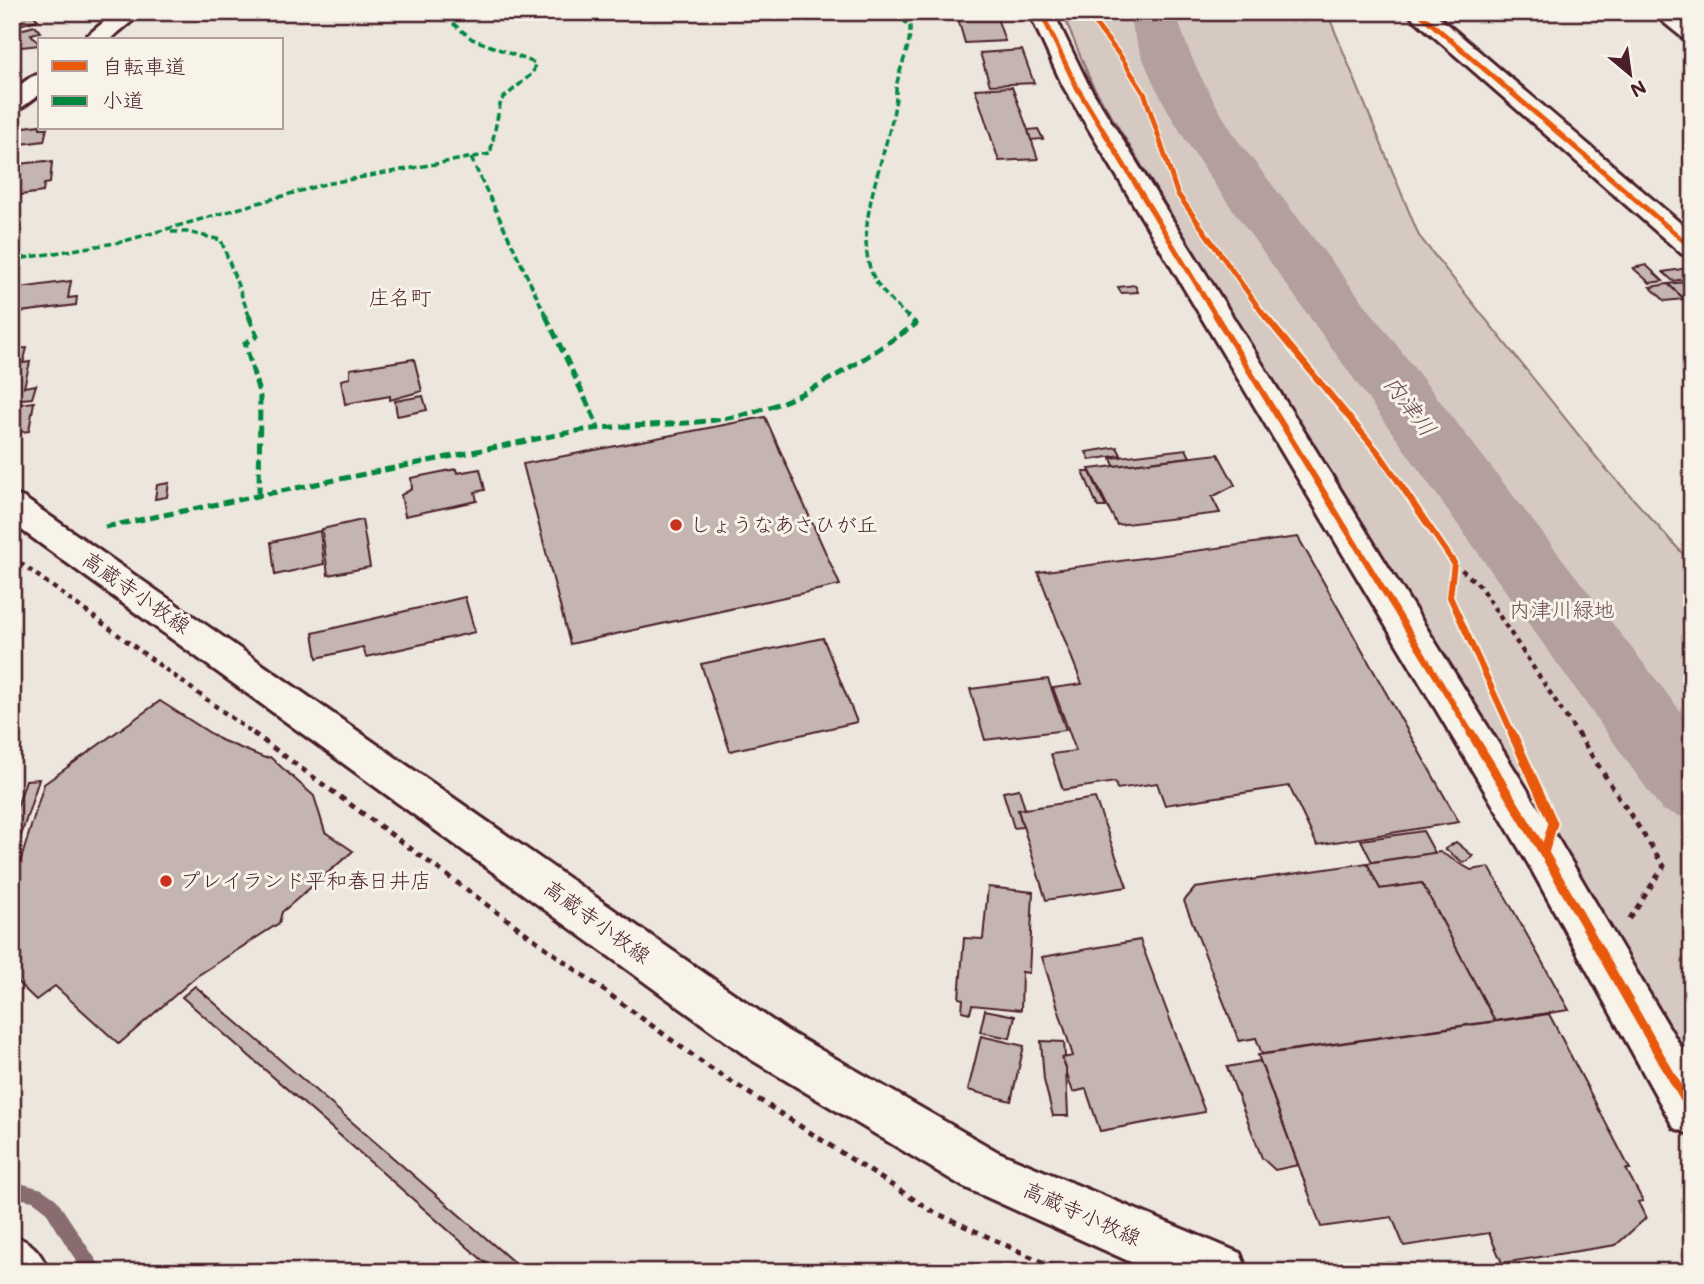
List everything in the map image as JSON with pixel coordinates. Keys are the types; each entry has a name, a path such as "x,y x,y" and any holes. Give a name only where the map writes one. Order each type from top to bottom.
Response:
{"street":[{"path":"97,38 131,12"},
{"path":"1041,12 1076,86 1544,853 1692,1112"},
{"path":"1418,12 1692,248"},
{"path":"1663,12 1692,33"},
{"path":"12,103 38,84"},
{"name":"高蔵寺小牧線","path":"12,506 769,1045 980,1169 1198,1265 1221,1272"},
{"path":"12,1261 22,1272"}],"path":[{"path":"1447,552 1454,563 1479,585 1664,866 1625,926"},
{"path":"1453,574 1454,563"}],"green space":[{"name":"内津川緑地","path":"1062,12 1327,12 1419,236 1601,463 1692,564 1692,1069 1092,84"}],"building":[{"path":"31,12 38,20 12,27 12,17"},
{"path":"956,12 995,12 1005,41 965,43"},
{"path":"35,26 40,32 31,34 38,45 13,48 12,32"},
{"path":"1022,50 1034,83 990,85 980,53"},
{"path":"1012,87 1038,159 999,161 975,89"},
{"path":"38,125 38,130 47,130 44,141 13,145 17,128"},
{"path":"1038,129 1043,139 1031,140 1028,130"},
{"path":"52,162 50,183 44,184 43,192 12,196 12,165"},
{"path":"20,229 20,249 12,250 12,230"},
{"path":"1646,265 1663,281 1650,283 1633,268"},
{"path":"1688,268 1692,278 1673,281 1663,272"},
{"path":"71,281 68,298 77,297 76,305 12,313 12,289"},
{"path":"1692,281 1692,296 1683,298 1668,284"},
{"path":"1668,284 1684,299 1665,301 1650,287"},
{"path":"1135,285 1138,292 1121,293 1118,287"},
{"path":"27,348 23,363 30,362 24,387 36,385 32,398 12,400 12,349"},
{"path":"414,359 422,391 390,400 390,396 345,404 341,380 350,378 350,369"},
{"path":"423,396 427,410 397,416 395,401"},
{"path":"34,402 29,431 12,433 12,405"},
{"name":"しょうなあさひが丘","path":"765,417 840,585 570,644 523,464"},
{"path":"1117,447 1121,455 1090,460 1086,452"},
{"path":"1186,449 1190,457 1114,466 1111,458"},
{"path":"1218,454 1235,485 1212,497 1220,513 1117,525 1089,469"},
{"path":"456,469 457,473 480,469 485,490 475,492 477,501 405,516 401,495 412,489 411,478"},
{"path":"1083,472 1090,472 1106,507 1098,507"},
{"path":"169,483 167,497 155,499 157,485"},
{"path":"362,520 370,567 328,575 322,529"},
{"path":"320,531 324,564 275,575 271,542"},
{"path":"1298,537 1459,822 1317,845 1289,786 1165,805 1157,783 1117,789 1115,782 1063,790 1051,754 1076,751 1053,688 1082,684 1038,572"},
{"path":"465,597 475,632 366,657 363,647 317,658 313,633"},
{"path":"823,638 857,722 730,751 701,664"},
{"path":"1048,679 1066,730 985,740 970,689"},
{"name":"プレイランド平和春日井店","path":"160,701 221,740 265,758 270,757 314,796 325,832 353,851 282,912 279,923 197,976 119,1044 55,986 36,1000 12,977 12,889 44,784"},
{"path":"39,779 12,861 12,823 26,780"},
{"path":"1019,789 1025,809 1018,810 1023,827 1014,828 1003,792"},
{"path":"1095,798 1127,887 1046,900 1018,810"},
{"path":"1423,831 1435,853 1372,862 1361,840"},
{"path":"1456,842 1473,856 1464,863 1445,849"},
{"path":"1440,852 1471,870 1489,867 1569,1010 1495,1021 1422,883 1380,889 1367,863"},
{"path":"1367,863 1380,889 1422,883 1495,1021 1262,1054 1256,1038 1239,1041 1184,901 1195,888"},
{"path":"988,887 1033,892 1029,973 1022,972 1021,1010 972,1005 970,1013 962,1011 963,999 959,998 964,938 983,939"},
{"path":"1140,940 1205,1112 1100,1131 1086,1089 1073,1092 1062,1058 1073,1056 1042,957"},
{"path":"195,986 525,1272 496,1272 182,997"},
{"path":"985,1010 1015,1016 1010,1038 980,1032"},
{"path":"1549,1014 1630,1169 1626,1169 1643,1201 1638,1202 1646,1218 1616,1245 1502,1263 1489,1233 1404,1246 1392,1217 1321,1227 1258,1055"},
{"path":"981,1036 1024,1046 1011,1101 968,1090"},
{"path":"1041,1041 1064,1042 1065,1057 1062,1058 1066,1068 1068,1116 1053,1116 1044,1080"},
{"path":"1260,1061 1298,1165 1275,1170 1262,1158 1227,1067"}],"waterway":[{"name":"内津川","path":"1152,12 1161,45 1175,79 1218,150 1692,787"},
{"path":"12,1189 37,1194 45,1199 96,1272"}],"marked path":[{"path":"12,260 121,242 325,184 490,154 501,100 533,73 535,63 472,39 439,12"},
{"path":"105,527 598,426 695,422 752,413 813,387 916,324 877,283 869,266 867,250 871,209 896,102 897,81 911,36 910,26 894,12"},
{"path":"471,158 598,426"},
{"path":"171,232 187,232 221,240 257,336 245,343 260,396 259,496"}],"cycle path":[{"path":"1041,12 1076,86 1544,853 1692,1112"},
{"path":"1086,12 1121,57 1145,95 1177,193 1260,310 1381,456 1454,563 1450,597 1553,823 1544,853"},
{"path":"1418,12 1692,248"}],"place":[{"name":"しょうなあさひが丘","path":"676,525"},
{"name":"プレイランド平和春日井店","path":"166,881"}],"district":[{"name":"庄名町","path":"400,298"}]}
